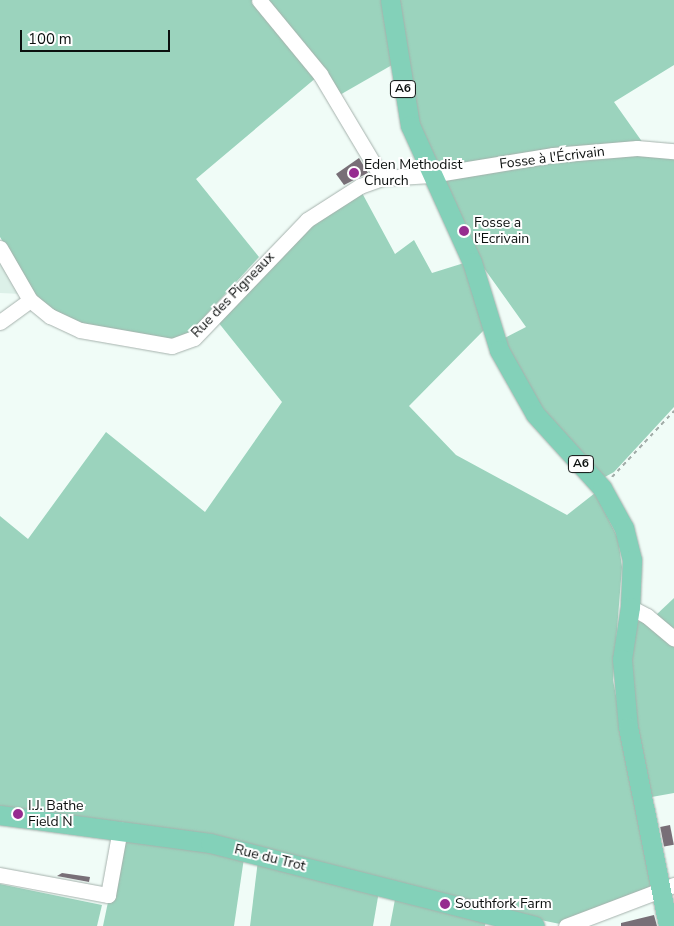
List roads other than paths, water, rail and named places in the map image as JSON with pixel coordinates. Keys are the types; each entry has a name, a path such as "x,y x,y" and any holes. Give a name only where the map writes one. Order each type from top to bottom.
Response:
{"main road":[{"name":"A6","path":"390,0 410,125 431,175 464,241 499,350 516,384 535,414 602,488 624,528 632,560 630,607 622,659 628,727 638,777 668,887 668,926"},
{"name":"Rue du Trot","path":"0,815 120,829 227,847 491,920 535,926"}],"street":[{"path":"259,0 320,74 382,178"},
{"name":"Fosse à l'Écrivain","path":"431,175 553,155 637,148 674,151"},
{"name":"Rue des Pigneaux","path":"30,300 50,316 80,330 172,346 194,338 307,220 360,186 382,178 431,175"},
{"path":"0,248 30,300 0,322"},
{"path":"630,607 647,616 674,639"},
{"path":"0,875 108,895 120,829"},
{"path":"566,926 668,887"}],"place":[{"name":"Eden Methodist Church","path":"354,173"},
{"name":"Fosse a l'Ecrivain","path":"464,231"},
{"name":"I.J. Bathe Field N","path":"18,814"},
{"name":"Southfork Farm","path":"445,904"}]}
